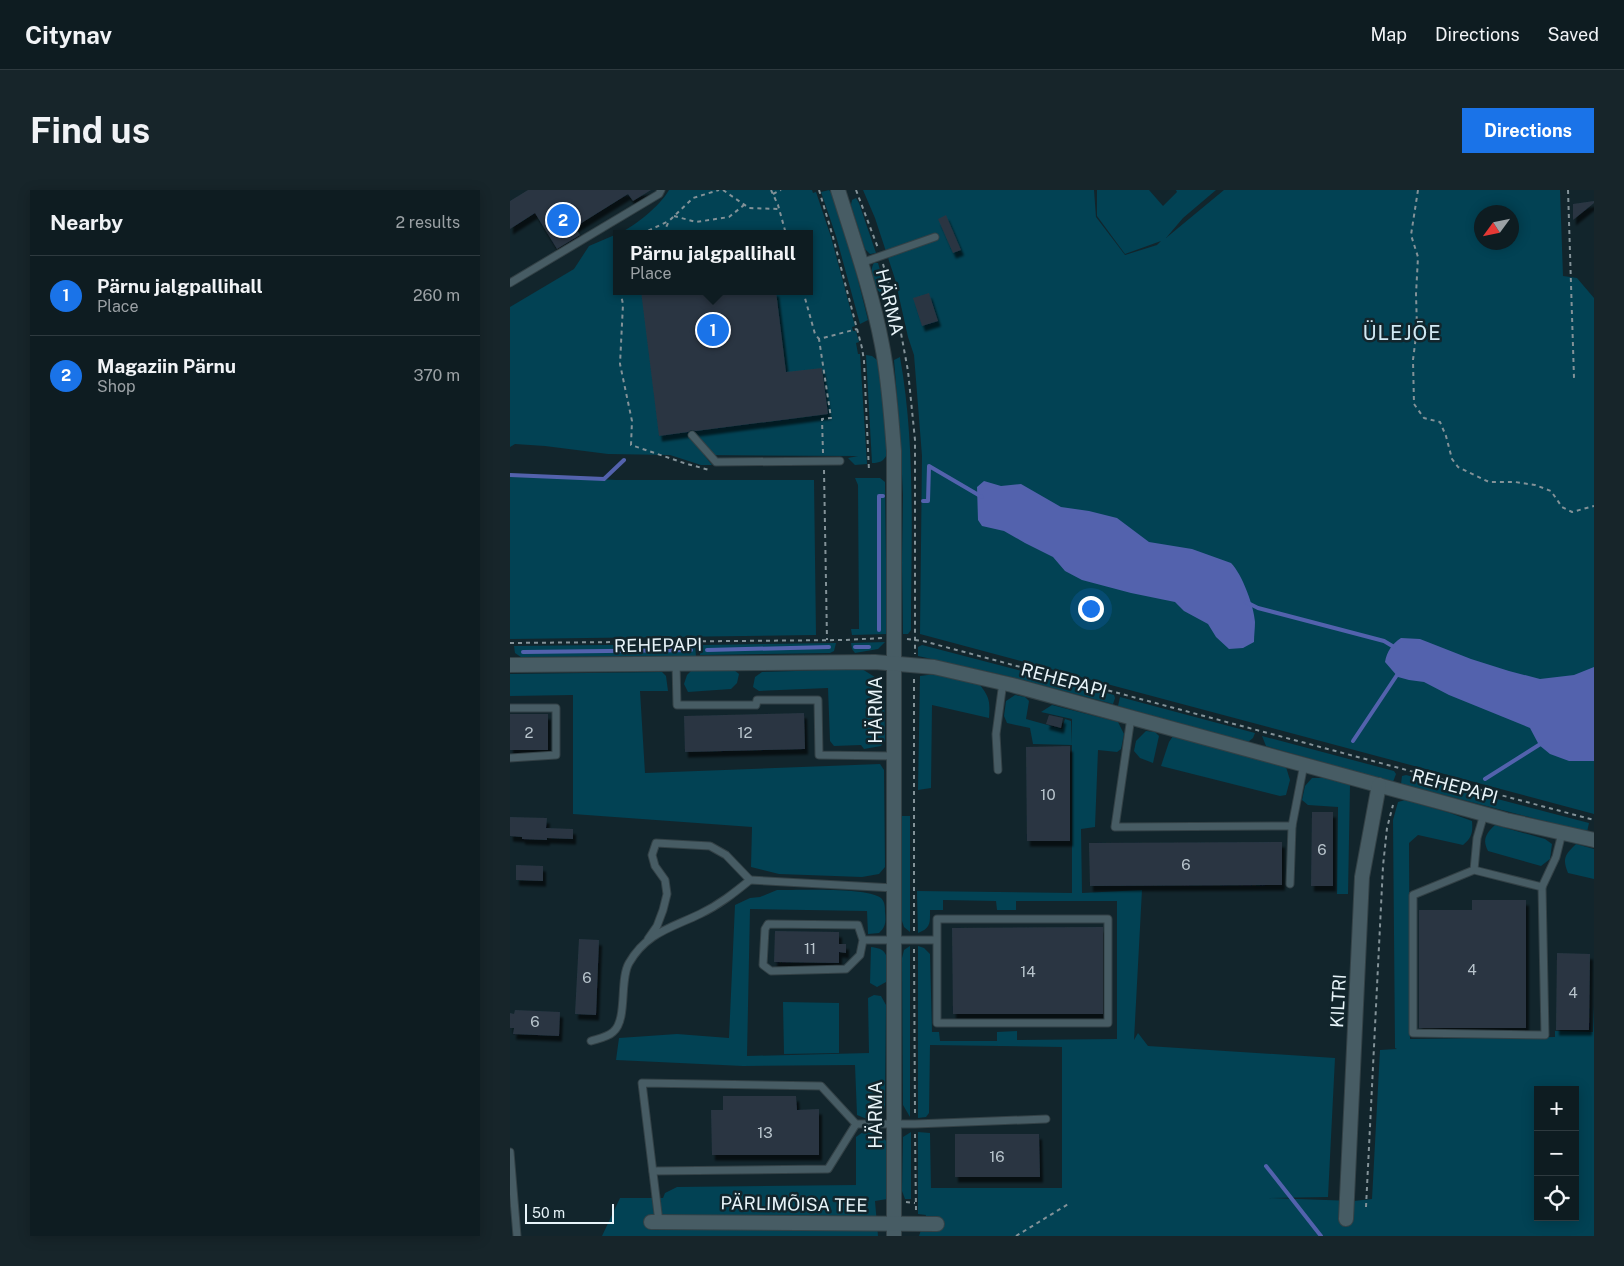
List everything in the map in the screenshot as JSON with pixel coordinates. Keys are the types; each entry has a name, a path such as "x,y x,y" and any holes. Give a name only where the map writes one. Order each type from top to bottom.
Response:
{"street":[{"name":"HÄRMA","path":"838,190 861,263 882,346 894,451 893,1230"},
{"name":"REHEPAPI","path":"510,665 894,662 934,667 1003,682 1484,814 1562,834 1594,840"},
{"name":"KILTRI","path":"1346,1219 1362,877 1379,785"},
{"name":"PÄRLIMÕISA TEE","path":"655,1222 893,1230 915,1224 937,1224"}],"lane":[{"path":"510,283 659,194 661,190"},
{"path":"861,263 935,237"},
{"path":"692,435 716,462 840,461"},
{"path":"676,663 677,705 756,705 757,700 818,700 819,755 894,756"},
{"path":"998,770 996,734 1003,682"},
{"path":"510,708 556,708 556,755 510,758"},
{"path":"1131,718 1115,827 1292,826"},
{"path":"1290,884 1292,826 1304,764"},
{"path":"1474,870 1478,838 1484,814"},
{"path":"1542,887 1474,870 1413,895 1413,1033 1545,1035 1542,887 1556,857 1562,834"},
{"path":"591,1041 613,1032 617,1026 620,1019 624,979 628,964 658,926 667,894 666,880 654,866 652,855 656,844 710,846 726,855 750,880 894,888"},
{"path":"648,939 701,914 731,896 750,880"},
{"path":"1108,918 1108,1023 937,1023 937,940 937,919 1108,918"},
{"path":"768,924 858,926 863,940 860,955 846,969 771,971 763,965 764,929 768,924"},
{"path":"863,940 937,940"},
{"path":"655,1222 653,1171 642,1083 822,1086 856,1124 915,1124 1046,1119"},
{"path":"653,1171 828,1169 856,1124"},
{"path":"510,1152 517,1236"}],"path":[{"path":"665,230 674,216 693,198 721,190 748,208 779,210"},
{"path":"771,190 785,230"},
{"path":"773,194 781,190"},
{"path":"819,190 834,238 862,348 869,471"},
{"path":"1418,190 1411,236 1418,257 1417,328 1413,360 1414,404 1424,418 1440,422 1446,436 1452,460 1458,467 1489,482 1515,482 1535,485 1551,491 1562,507 1572,512 1594,506"},
{"path":"1568,190 1574,378"},
{"path":"674,216 696,222 729,217 744,205"},
{"path":"650,230 670,221"},
{"path":"621,295 623,304 620,364 632,421 631,445 705,470 722,470 729,462"},
{"path":"804,295 815,334 819,339"},
{"path":"510,643 844,640 886,637"},
{"path":"902,638 1594,820"},
{"path":"914,656 915,640"},
{"path":"914,675 915,1224"},
{"path":"1366,1207 1383,866 1393,806"},
{"path":"905,1202 915,1203"},
{"path":"1016,1236 1070,1203"}],"shaded area":[{"path":"669,190 812,190 813,193 816,192 831,237 855,326 852,327 853,331 856,331 859,342 856,343 858,354 860,354 867,464 855,465 848,458 858,456 704,455 712,465 701,465 670,455 608,454 515,444 510,447 510,307 574,269 589,246 613,236 613,295 813,295 813,230 625,230 646,215"},
{"path":"829,190 833,195 868,320 860,324 836,236 821,192"},
{"path":"863,190 1094,190 1096,217 1125,255 1157,245 1161,241 1125,254 1097,216 1097,190 1149,190 1163,206 1177,192 1176,190 1216,190 1183,218 1166,238 1224,190 1560,190 1563,276 1577,278 1594,298 1594,814 920,634 922,456 914,355 895,279 875,218"},
{"path":"856,198 876,253 870,254 865,249 851,205 852,200"},
{"path":"874,263 878,263 887,294 879,292 874,284 872,267"},
{"path":"866,355 872,356 877,360 883,395 887,454 883,460 875,463 872,463"},
{"path":"900,357 911,459 912,493 911,630 908,634 903,634 903,495 894,360"},
{"path":"510,475 617,480 814,480 816,635 510,639"},
{"path":"855,478 880,478 885,482 887,634 852,635 851,629 859,629 858,485"},
{"path":"885,642 878,649 855,653 851,643"},
{"path":"836,643 834,651 830,653 700,655 701,645"},
{"path":"695,644 696,656 521,657 515,653 514,646"},
{"path":"922,645 1114,695 1115,698 1113,704 1003,675 918,656 918,647"},
{"path":"862,669 878,679 884,689 885,741 881,746 864,749 861,745 834,746 830,741 828,688 759,691 753,687 755,677 762,672"},
{"path":"692,670 734,670 739,674 737,683 731,689 688,692 684,684 687,675"},
{"path":"662,672 666,676 668,691 640,691 645,773 880,764 884,770 885,867 879,874 862,877 779,874 751,867 752,827 573,814 573,695 510,696 510,674"},
{"path":"935,674 980,685 989,700 989,718 932,705 931,788 918,790 920,676"},
{"path":"1015,695 1025,697 1029,701 1026,719 1062,729 1065,719 1071,721 1072,745 1033,744 1030,728 1007,723 1004,716 1006,701"},
{"path":"1120,697 1255,733 1248,742 1118,706"},
{"path":"1052,705 1118,722 1124,734 1121,749 1117,752 1098,750 1095,827 1081,829 1082,893 1142,890 1134,1040 1138,1033 1148,1046 1335,1058 1328,1197 1268,1198 1354,1201 1372,1199 1380,1050 1397,1049 1395,1048 1393,820 1398,802 1405,800 1472,821 1471,834 1463,845 1418,835 1409,843 1410,1039 1555,1037 1555,1031 1593,1032 1594,1006 1594,1236 919,1236 926,1215 918,1214 918,1132 930,1133 931,1188 1062,1188 1062,1047 930,1045 929,1113 926,1117 918,1118 918,946 924,948 930,954 932,1032 939,1032 940,1041 997,1041 997,1032 1017,1031 1017,1040 1117,1039 1117,901 1016,901 1016,910 997,910 996,901 943,900 943,910 930,910 928,927 918,933 917,891 1072,893 1072,719 1041,712"},
{"path":"1146,731 1155,732 1159,736 1153,763 1140,758 1134,751 1136,741"},
{"path":"1173,736 1286,767 1290,780 1286,795 1280,796 1161,766"},
{"path":"1262,736 1394,771 1396,774 1393,782 1266,746"},
{"path":"1406,775 1589,823 1587,832 1401,784 1402,776"},
{"path":"1312,778 1324,778 1350,785 1348,894 1337,894 1338,807 1308,805 1302,800 1305,786"},
{"path":"902,816 910,816 910,932 904,927 901,918"},
{"path":"1495,825 1545,839 1552,844 1550,859 1541,866 1488,851 1485,840 1489,831"},
{"path":"1576,844 1594,849 1594,879 1568,873 1565,860 1569,851"},
{"path":"777,890 832,890 874,894 881,898 884,903 885,924 879,933 868,934 867,911 750,909 747,1056 869,1053 868,998 874,995 881,996 886,1005 885,1105 884,1112 879,1117 867,1119 857,1115 855,1065 743,1066 616,1060 619,1038 677,1034 729,1038 735,905 750,898 760,897"},
{"path":"910,946 910,1117 903,1105 902,958 904,950"},
{"path":"871,947 882,950 886,955 886,982 877,987 870,983"},
{"path":"783,1002 839,1003 839,1053 784,1054"},
{"path":"863,1132 876,1133 886,1141 887,1199 875,1201 878,1236 602,1236 620,1198 663,1198 665,1193 677,1187 856,1185 856,1137"},
{"path":"911,1132 911,1199 905,1199 902,1191 903,1137"}],"water":[{"path":"984,481 1001,486 1021,484 1061,507 1117,518 1149,542 1192,549 1231,563 1243,582 1252,608 1255,622 1254,642 1243,648 1229,649 1216,637 1208,624 1184,611 1175,602 1082,580 1065,571 1053,557 1004,531 982,526 978,520 977,487"},
{"path":"1401,638 1420,639 1471,659 1540,679 1574,675 1594,667 1594,761 1569,761 1550,754 1539,745 1530,728 1449,695 1424,682 1398,677 1385,662 1390,648"}],"building":[{"path":"528,190 651,190 633,201 628,194 575,227 580,235 557,249 535,213 510,229 510,201"},
{"path":"1594,201 1594,203 1573,220 1573,204"},
{"path":"946,215 961,250 953,253 938,219"},
{"path":"929,293 938,321 922,326 913,298"},
{"path":"641,295 776,295 786,372 822,368 828,414 696,431 691,430 659,436"},
{"path":"804,713 805,749 685,752 684,716"},
{"path":"510,714 548,714 548,750 510,750"},
{"path":"1049,715 1063,718 1061,728 1046,724"},
{"path":"1070,746 1070,841 1027,841 1026,747"},
{"path":"1312,812 1333,812 1333,886 1311,886"},
{"path":"510,817 547,818 546,828 573,829 573,839 522,839 522,837 510,836"},
{"path":"1282,842 1282,885 1090,886 1089,843"},
{"path":"516,865 543,866 543,881 516,880"},
{"path":"1472,900 1526,900 1526,1028 1419,1028 1419,910 1472,910"},
{"path":"1103,927 1103,1014 953,1014 952,928"},
{"path":"775,931 839,932 839,944 846,944 846,953 839,952 839,963 774,962"},
{"path":"579,939 599,940 596,1015 575,1014"},
{"path":"1557,953 1590,954 1589,1030 1556,1030"},
{"path":"515,1010 560,1012 559,1036 513,1034 514,1028 510,1028 510,1013 514,1014"},
{"path":"723,1096 796,1096 797,1110 819,1109 819,1155 712,1155 711,1110 723,1110"},
{"path":"955,1134 1039,1134 1040,1177 955,1177"}],"waterway":[{"path":"510,475 604,479 624,460"},
{"path":"923,501 928,501 929,466 982,497"},
{"path":"879,630 879,496 883,496"},
{"path":"1246,602 1258,608 1384,641 1394,647"},
{"path":"707,650 829,647"},
{"path":"855,647 869,647"},
{"path":"523,652 691,650"},
{"path":"1353,741 1399,672"},
{"path":"1485,779 1542,743"},
{"path":"1266,1166 1321,1236"}],"place":[{"name":"Magaziin Pärnu","path":"563,220"},
{"name":"Pärnu jalgpallihall","path":"713,330"}],"district":[{"name":"ÜLEJÕE","path":"1402,333"}]}
